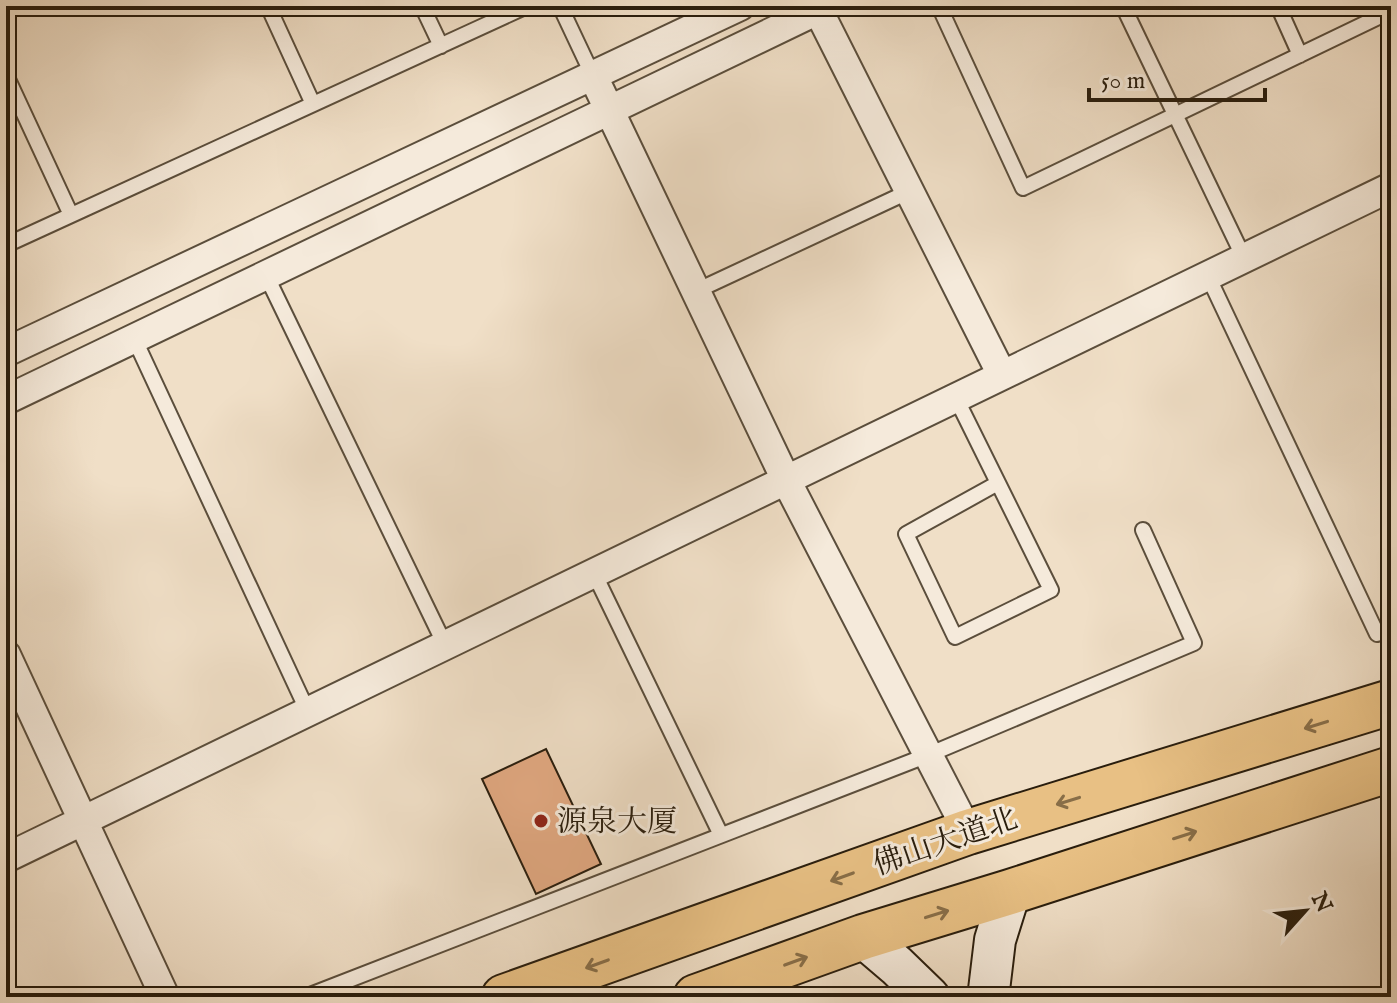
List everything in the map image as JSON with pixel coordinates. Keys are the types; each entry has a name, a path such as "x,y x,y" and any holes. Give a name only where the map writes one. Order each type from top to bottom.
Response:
{"highway":[{"name":"佛山大道北","path":"504,997 968,832 1391,702"},
{"path":"696,997 863,937 1391,769"}],"main road":[{"path":"992,997 989,990 995,940 1010,892"},
{"path":"863,937 929,997"}],"street":[{"path":"6,352 740,6"},
{"path":"6,400 610,111 817,8 1002,375"},
{"path":"593,76 786,480 968,832"},
{"path":"6,858 1391,187"},
{"path":"6,655 165,997"}],"lane":[{"path":"268,6 313,104"},
{"path":"422,6 441,46"},
{"path":"6,245 527,6"},
{"path":"560,6 593,76"},
{"path":"939,6 1023,188 1391,11"},
{"path":"1123,6 1244,258"},
{"path":"1278,6 1300,55"},
{"path":"6,75 71,215"},
{"path":"696,291 910,191"},
{"path":"266,275 445,645"},
{"path":"1208,276 1377,634 1391,629"},
{"path":"134,338 308,712"},
{"path":"956,398 1051,590 955,637 906,534 998,483"},
{"path":"305,997 928,755 1194,643 1143,530"},
{"path":"594,573 721,835"}],"building":[{"name":"源泉大厦","path":"546,749 601,864 536,894 482,779"}],"place":[{"name":"源泉大厦","path":"541,821"}]}
